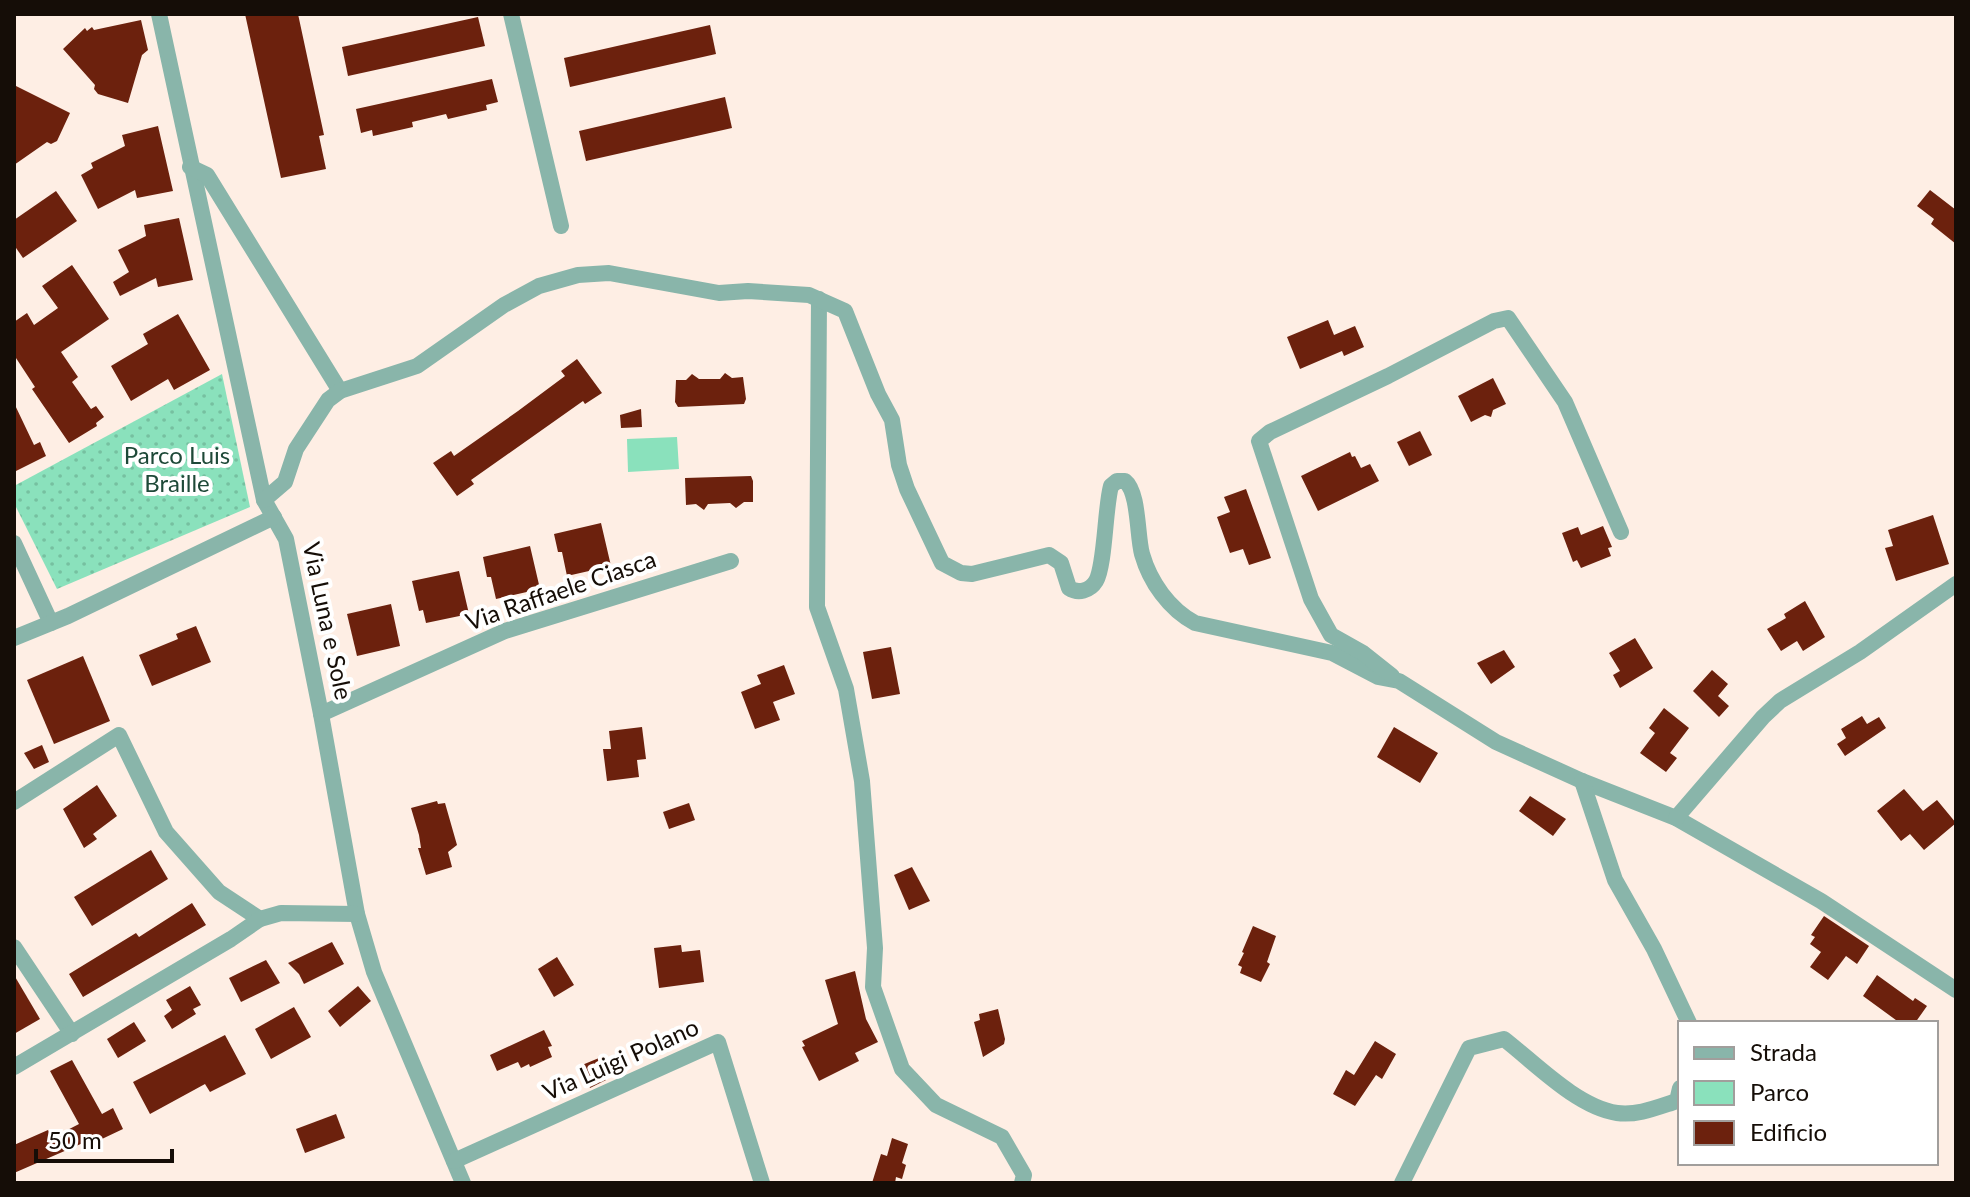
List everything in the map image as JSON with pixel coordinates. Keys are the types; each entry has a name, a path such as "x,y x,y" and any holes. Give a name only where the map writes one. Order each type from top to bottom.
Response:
{"street":[{"name":"Via Luna e Sole","path":"159,14 264,500 286,539 357,914 374,972 463,1183"},
{"path":"511,14 561,226"},
{"path":"190,167 207,175 340,391"},
{"path":"264,500 285,482 296,449 328,400 340,391 417,366 504,305 539,286 578,275 609,273 719,293 748,291 809,295 845,311 878,394 892,420 899,465 907,489 936,554 951,569 972,574 1049,555 1061,563 1066,583 1072,591 1085,590 1098,578 1110,489 1114,483 1125,481 1133,490 1143,555 1162,596 1180,615 1195,623 1332,653 1378,677 1399,681"},
{"path":"819,299 817,607 846,689 862,781 875,948 873,987 902,1069 936,1105 1002,1137 1024,1175 1022,1183"},
{"path":"1621,532 1565,402 1508,318 1494,321 1270,432 1259,441 1311,599 1331,635 1496,742 1582,781 1676,818 1821,901 1956,990"},
{"path":"14,638 274,517"},
{"path":"14,543 51,623"},
{"name":"Via Raffaele Ciasca","path":"321,714 505,631 731,561"},
{"path":"1676,818 1780,701 1860,652 1956,584"},
{"path":"14,802 119,735 166,832 219,892 260,919"},
{"path":"1582,781 1615,880 1654,949 1688,1021"},
{"path":"14,1067 260,919 281,913 357,914"},
{"path":"14,947 72,1034"},
{"path":"1402,1183 1469,1048 1504,1039 1582,1101 1617,1113 1647,1111 1677,1101 1678,1097"},
{"name":"Via Luigi Polano","path":"454,1161 718,1042 762,1183"}],"green space":[{"name":"Parco Luis Braille","path":"222,374 250,507 57,589 14,503 14,486"},
{"path":"677,437 679,469 628,472 627,439"}],"building":[{"path":"245,14 298,14 324,135 319,136 326,169 281,178"},
{"path":"478,17 485,46 348,76 342,47"},
{"path":"141,20 148,50 142,55 128,103 98,94 95,85 63,49 85,28 87,31 92,27 94,30"},
{"path":"710,25 716,54 570,87 564,58"},
{"path":"492,79 498,102 486,105 487,110 448,119 446,114 412,122 413,127 373,136 372,130 361,133 356,109"},
{"path":"14,85 70,113 57,141 47,142 14,165"},
{"path":"725,97 732,128 586,161 579,131"},
{"path":"158,126 173,191 137,198 135,190 98,209 81,175 93,168 91,163 125,146 122,135"},
{"path":"1930,190 1956,210 1956,244 1931,224 1934,219 1917,206"},
{"path":"56,191 77,221 23,258 14,245 14,220"},
{"path":"179,218 193,280 158,287 156,278 120,296 113,282 129,272 118,250 146,236 144,225"},
{"path":"72,265 109,319 61,352 78,377 72,382 91,409 96,406 104,417 96,423 97,426 69,443 32,389 35,387 14,355 14,322 27,313 34,325 58,308 42,286"},
{"path":"178,314 210,370 174,390 168,379 131,401 111,366 148,344 143,334"},
{"path":"1328,320 1334,335 1355,326 1364,347 1344,356 1342,351 1300,369 1287,337"},
{"path":"577,359 602,393 585,404 583,401 471,480 474,484 457,496 433,463 451,451 454,456 518,411 565,376 561,371"},
{"path":"725,373 732,378 743,377 744,404 678,407 675,402 676,380 686,380 692,374 699,379 720,379"},
{"path":"1493,378 1506,404 1493,410 1491,417 1485,415 1471,422 1458,396"},
{"path":"14,403 34,445 40,442 46,456 14,472"},
{"path":"641,409 642,427 621,428 620,415"},
{"path":"1420,431 1432,455 1409,466 1397,442"},
{"path":"1350,452 1361,468 1370,464 1379,481 1318,511 1301,476"},
{"path":"751,476 753,502 744,502 736,508 730,503 708,504 704,510 696,504 686,505 685,478"},
{"path":"1246,489 1271,558 1249,565 1243,549 1230,553 1217,517 1230,512 1224,497"},
{"path":"1933,515 1949,564 1896,581 1885,548 1893,546 1888,530"},
{"path":"601,523 611,566 567,576 554,534"},
{"path":"1603,526 1612,547 1608,548 1611,556 1581,568 1577,560 1573,562 1562,533 1578,527 1581,535"},
{"path":"530,546 540,589 496,599 483,557"},
{"path":"459,571 469,614 426,623 423,610 419,611 412,581"},
{"path":"1805,601 1825,637 1803,651 1797,641 1781,651 1767,629 1786,618 1784,614"},
{"path":"391,604 400,646 357,656 347,614"},
{"path":"196,626 211,662 152,686 139,655 178,639 176,634"},
{"path":"1635,638 1653,668 1620,688 1613,675 1620,671 1609,653"},
{"path":"891,647 900,694 872,699 863,652"},
{"path":"1504,650 1515,667 1491,684 1477,663"},
{"path":"83,656 110,721 54,744 27,680"},
{"path":"784,665 795,694 773,702 780,720 755,729 741,692 761,684 757,675"},
{"path":"1712,670 1728,684 1718,696 1729,706 1719,717 1693,691"},
{"path":"1664,708 1689,728 1670,753 1677,758 1666,772 1640,753 1655,733 1649,728"},
{"path":"1862,716 1867,724 1879,717 1886,728 1845,756 1837,744 1846,738 1841,729"},
{"path":"642,727 646,759 637,760 639,777 607,781 603,749 611,749 609,731"},
{"path":"1394,727 1438,753 1420,783 1377,757"},
{"path":"42,745 49,762 34,769 24,753"},
{"path":"97,785 117,816 93,834 97,839 84,848 63,809"},
{"path":"1904,789 1923,811 1937,800 1956,823 1924,850 1910,834 1901,841 1877,811"},
{"path":"1530,796 1566,819 1553,836 1519,811"},
{"path":"437,801 438,804 445,803 457,845 448,852 452,867 426,875 411,808"},
{"path":"689,803 695,820 669,829 663,812"},
{"path":"151,850 168,879 92,926 74,897"},
{"path":"912,867 930,901 909,910 894,875"},
{"path":"192,903 206,925 83,997 69,974 136,933 139,937"},
{"path":"1824,916 1869,946 1857,964 1846,956 1828,980 1810,967 1821,952 1810,944 1815,937 1811,935"},
{"path":"1253,926 1276,936 1267,962 1270,964 1261,982 1240,973 1242,967 1238,965"},
{"path":"332,942 344,964 304,984 288,963"},
{"path":"681,945 682,952 700,950 704,982 659,988 654,948"},
{"path":"557,957 574,985 554,997 538,969"},
{"path":"266,960 280,983 241,1002 229,978"},
{"path":"855,971 866,1019 878,1042 855,1053 859,1061 819,1081 802,1041 838,1024 825,980"},
{"path":"14,975 40,1019 14,1034"},
{"path":"1877,975 1913,1001 1915,998 1927,1006 1916,1021 1897,1021 1863,996"},
{"path":"190,986 201,1005 193,1009 196,1014 172,1029 164,1016 172,1010 166,1000"},
{"path":"358,986 371,1001 340,1027 328,1011"},
{"path":"294,1007 311,1037 271,1059 255,1029"},
{"path":"998,1009 1004,1044 983,1057 974,1022 980,1020 979,1014"},
{"path":"134,1022 146,1041 118,1058 107,1039"},
{"path":"544,1030 552,1046 548,1047 552,1057 530,1067 529,1064 521,1068 518,1062 497,1071 490,1055"},
{"path":"225,1035 246,1074 210,1092 205,1084 150,1114 133,1082"},
{"path":"1375,1041 1396,1054 1382,1079 1376,1075 1355,1106 1333,1094 1346,1070 1354,1075"},
{"path":"599,1058 606,1080 590,1088 582,1065"},
{"path":"72,1060 102,1114 113,1108 123,1129 85,1147 83,1143 14,1173 14,1145 48,1130 52,1138 79,1124 50,1071"},
{"path":"336,1114 345,1138 305,1153 296,1129"},
{"path":"892,1138 908,1144 902,1163 906,1165 902,1179 896,1177 895,1183 872,1183 881,1154 887,1156"}]}
